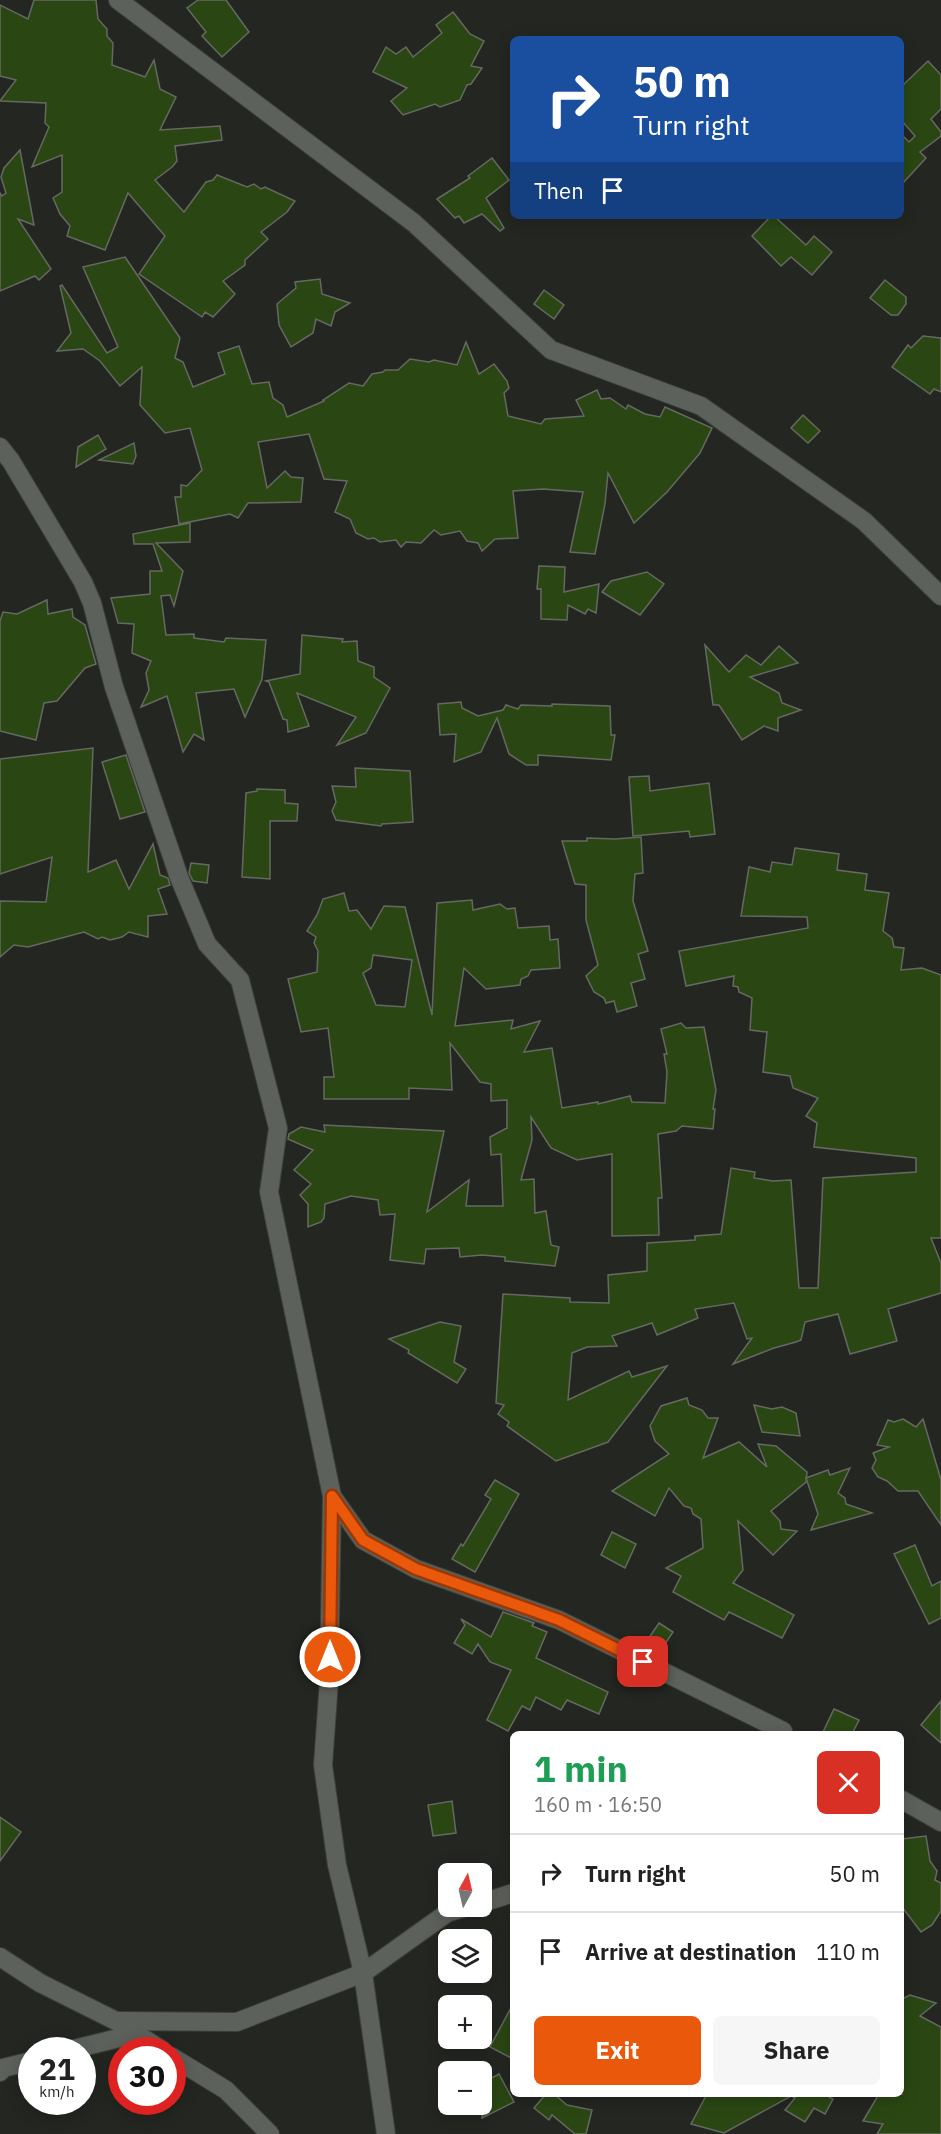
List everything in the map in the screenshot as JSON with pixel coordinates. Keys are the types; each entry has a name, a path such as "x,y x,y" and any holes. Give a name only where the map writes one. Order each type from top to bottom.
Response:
{"street":[{"path":"118,0 414,223 551,350 701,406 864,521 941,596"},
{"path":"0,447 11,461 83,582 92,603 114,687 179,877 207,944 240,980 278,1128 269,1192 332,1496 329,1681 323,1765 337,1865 363,1973 386,2134"},
{"path":"332,1496 363,1540 416,1569 559,1620 779,1731"},
{"path":"904,1801 941,1822"},
{"path":"492,1900 510,1894"},
{"path":"116,2021 237,2022 363,1973 443,1917"},
{"path":"0,1957 40,1983 116,2021 140,2037"},
{"path":"96,2044 135,2034"},
{"path":"0,2072 3,2068 18,2064"},
{"path":"186,2066 226,2090 270,2134"}],"building":[{"path":"34,0 96,0 98,19 107,29 107,36 113,43 112,65 145,77 154,60 160,89 176,97 160,130 220,126 222,140 175,146 177,161 155,180 184,212 206,182 213,180 217,175 247,187 254,184 261,189 265,187 295,201 287,212 261,232 268,239 245,260 245,265 223,281 235,294 213,317 205,312 202,317 139,274 165,236 128,193 105,250 67,236 70,226 60,214 53,198 62,192 62,155 32,167 49,127 45,123 46,103 0,101 16,80 0,76 0,5 28,19"},
{"path":"198,0 226,0 249,32 222,57 202,36 206,32 187,8"},
{"path":"453,12 470,34 484,41 471,66 482,68 471,84 467,85 460,100 440,107 435,104 403,115 391,101 407,88 373,72 386,47 396,54 406,47 413,57 442,33 436,25"},
{"path":"928,61 941,75 941,109 931,119 941,132 941,136 920,152 926,158 904,182 904,137 909,142 915,136 904,123 904,84"},
{"path":"20,150 34,225 18,219 51,269 39,280 35,276 0,291 0,193 2,196 6,193 1,177 4,168"},
{"path":"492,158 509,180 486,198 504,228 500,231 482,214 464,223 459,216 455,218 437,199 470,178 468,176"},
{"path":"768,219 777,219 806,245 814,236 832,252 812,275 791,257 781,266 752,236"},
{"path":"125,257 180,338 175,358 183,362 193,387 225,374 218,353 239,346 252,384 269,382 273,398 283,405 287,417 324,401 349,383 363,386 372,374 385,370 398,370 410,359 429,362 434,360 457,365 466,342 479,374 494,364 507,381 509,388 504,393 508,416 541,424 545,419 584,416 576,400 597,390 601,399 610,398 626,409 628,405 645,414 660,417 665,407 712,428 700,453 667,492 634,523 608,473 605,504 595,554 570,552 583,492 543,489 513,491 518,538 495,539 482,551 478,543 467,541 460,531 441,535 434,530 421,543 406,542 401,547 396,540 380,542 374,538 368,539 356,533 350,519 335,512 347,481 324,479 309,434 258,442 267,488 285,471 291,477 303,478 301,502 248,503 238,518 230,514 179,524 175,497 181,497 181,485 187,486 202,470 190,428 165,433 140,405 142,367 120,386 100,361 83,349 57,351 71,333 60,286 62,285 107,353 118,347 83,267"},
{"path":"320,279 322,294 350,303 335,312 331,326 316,319 313,333 291,347 279,325 277,304 296,288 295,282"},
{"path":"885,280 906,297 906,304 898,315 891,315 870,298"},
{"path":"544,290 564,305 554,319 534,304"},
{"path":"923,336 941,338 941,392 934,389 930,394 892,367 908,345 911,348"},
{"path":"803,415 820,431 808,443 791,428"},
{"path":"98,435 106,449 76,467 78,447"},
{"path":"134,443 136,456 133,464 99,460"},
{"path":"190,523 190,542 156,543 183,571 174,606 170,595 161,596 166,635 194,634 194,638 224,642 226,638 266,640 262,679 245,717 234,689 196,693 204,740 194,734 183,752 167,696 141,707 149,690 146,673 151,661 132,653 134,624 118,623 111,598 150,594 150,571 162,571 153,544 134,544 133,534"},
{"path":"539,566 565,567 564,592 599,584 596,613 588,609 585,614 568,605 567,620 541,619 541,589 537,589"},
{"path":"647,572 664,584 640,615 602,592 611,581"},
{"path":"47,600 48,614 72,609 73,617 85,625 96,664 85,668 57,701 44,703 36,740 0,731 0,621 3,612 17,614"},
{"path":"302,635 343,639 342,642 357,641 358,661 374,667 374,677 390,688 366,733 337,745 356,717 297,693 309,726 288,732 287,720 283,719 269,682 266,681 300,674"},
{"path":"705,645 729,672 746,655 761,665 779,646 798,663 750,677 779,693 782,703 801,710 778,718 778,731 764,726 742,740 719,705 713,705"},
{"path":"461,702 462,708 478,716 503,710 506,705 518,709 521,705 610,706 611,735 615,735 611,760 538,755 538,765 526,765 509,754 497,718 481,752 454,762 456,734 440,735 438,704"},
{"path":"93,748 88,872 116,860 129,889 153,844 160,875 168,878 170,885 158,889 167,914 148,916 148,937 129,932 122,937 110,940 102,937 98,939 84,932 28,947 14,945 0,957 0,901 46,902 52,857 0,874 0,759"},
{"path":"126,755 145,812 120,819 102,762"},
{"path":"355,768 410,771 413,822 382,824 381,826 336,820 332,811 336,802 332,786 356,787"},
{"path":"649,776 650,791 709,783 715,834 690,837 689,831 633,836 629,777"},
{"path":"257,789 285,790 285,803 298,804 297,821 270,821 270,879 242,877 246,793 257,791"},
{"path":"641,837 643,873 635,874 633,901 648,951 638,954 645,979 631,983 637,1006 617,1012 614,1001 606,1003 604,998 594,992 586,976 598,965 586,920 586,885 575,884 562,841"},
{"path":"795,848 839,854 837,870 867,874 865,890 889,893 883,931 892,938 894,947 904,948 901,970 922,968 941,975 941,1238 931,1238 941,1263 941,1293 888,1309 897,1341 850,1354 838,1314 805,1322 801,1340 733,1364 752,1338 747,1339 734,1303 695,1309 698,1318 657,1335 652,1323 612,1336 617,1346 587,1347 572,1353 568,1400 629,1371 632,1377 667,1366 608,1442 556,1461 507,1426 509,1422 498,1414 504,1405 496,1403 503,1294 570,1298 570,1302 609,1303 608,1275 647,1271 647,1243 695,1240 695,1236 721,1234 731,1168 755,1172 754,1178 773,1181 791,1180 799,1288 818,1288 823,1178 916,1172 916,1158 814,1147 817,1123 806,1116 818,1098 793,1088 790,1076 763,1072 767,1032 750,1030 752,998 739,992 738,987 733,986 734,976 686,986 679,951 808,928 807,917 741,916 749,867 770,872 772,862 792,865"},
{"path":"191,863 209,865 207,883 193,881 189,873"},
{"path":"344,893 349,911 357,910 371,929 384,906 405,907 432,1015 437,903 472,900 473,910 500,904 507,909 515,908 518,928 549,926 550,940 558,939 560,968 531,970 528,976 521,979 520,985 486,989 464,968 455,1026 513,1020 511,1029 540,1021 524,1052 552,1048 562,1108 598,1102 598,1104 630,1096 632,1102 665,1103 667,1072 664,1054 667,1054 661,1029 681,1023 686,1028 704,1027 716,1090 713,1129 682,1126 676,1131 658,1134 662,1198 658,1198 659,1235 612,1236 612,1154 577,1160 551,1148 531,1117 532,1140 521,1180 534,1179 535,1213 546,1211 551,1245 559,1247 555,1266 505,1261 505,1257 482,1255 460,1257 459,1248 426,1249 424,1264 390,1260 395,1214 380,1215 378,1200 351,1196 325,1204 324,1218 321,1222 308,1227 308,1204 300,1195 311,1184 294,1170 313,1150 288,1139 289,1134 301,1127 325,1132 324,1125 444,1131 427,1212 469,1180 466,1206 503,1206 501,1154 491,1155 490,1137 507,1128 507,1100 491,1101 491,1084 480,1082 450,1043 452,1090 409,1088 409,1099 324,1099 324,1077 334,1077 328,1028 301,1032 288,979 317,972 318,951 314,943 316,937 307,931 323,899","holes":["373,955 412,960 405,1007 376,1005 363,973 371,968"]},
{"path":"440,1322 461,1326 454,1362 466,1369 457,1383 389,1339"},
{"path":"687,1398 689,1405 702,1410 708,1418 718,1418 703,1458 739,1442 767,1467 758,1444 776,1446 807,1472 806,1482 771,1511 780,1521 781,1529 797,1531 773,1555 738,1521 743,1570 733,1583 794,1615 782,1638 729,1612 724,1620 673,1592 681,1576 666,1568 703,1548 701,1519 693,1514 691,1508 684,1506 669,1488 655,1516 612,1491 669,1454 655,1441 650,1426 661,1406"},
{"path":"754,1405 772,1409 782,1407 796,1413 800,1436 762,1432"},
{"path":"903,1419 916,1427 923,1419 941,1480 941,1525 918,1491 898,1491 887,1481 878,1477 872,1468 876,1460 873,1453 889,1447 877,1445 888,1420 894,1422"},
{"path":"850,1468 838,1493 845,1498 846,1504 872,1513 811,1530 818,1514 806,1478 828,1470 830,1475"},
{"path":"495,1480 519,1494 475,1572 452,1559 461,1544 463,1546 491,1499 485,1495"},
{"path":"612,1532 636,1544 625,1568 601,1555"},
{"path":"915,1545 932,1586 941,1581 941,1618 929,1624 894,1554"},
{"path":"503,1612 534,1623 532,1626 547,1632 536,1658 608,1692 599,1714 567,1700 561,1710 536,1697 530,1710 522,1706 508,1731 487,1720 511,1670 490,1662 478,1644 472,1654 454,1643 465,1625 461,1619 491,1637"},
{"path":"659,1623 673,1632 657,1656 646,1649 646,1642"},
{"path":"941,1701 941,1743 921,1725"},
{"path":"834,1709 859,1720 854,1731 823,1731"},
{"path":"452,1801 456,1833 433,1836 428,1805"},
{"path":"0,1817 21,1832 0,1861"},
{"path":"926,1836 930,1861 937,1871 935,1880 941,1883 941,1911 932,1925 921,1932 904,1910 904,1839"},
{"path":"910,1995 936,2003 920,2016 941,2027 941,2134 877,2134 883,2124 863,2121 877,2097 904,2097 904,1998"},
{"path":"510,2010 510,2057 492,2048 492,2043"},
{"path":"499,2074 514,2102 492,2113 492,2078"},
{"path":"543,2097 558,2097 567,2105 592,2110 586,2134 575,2134 552,2115 549,2120 534,2108"},
{"path":"705,2097 789,2097 724,2133 691,2124"},
{"path":"793,2097 833,2099 825,2114 814,2108 805,2122 785,2110 795,2098"}],"route":[{"path":"330,1657 332,1496 363,1540 416,1569 559,1620 643,1662"}]}
